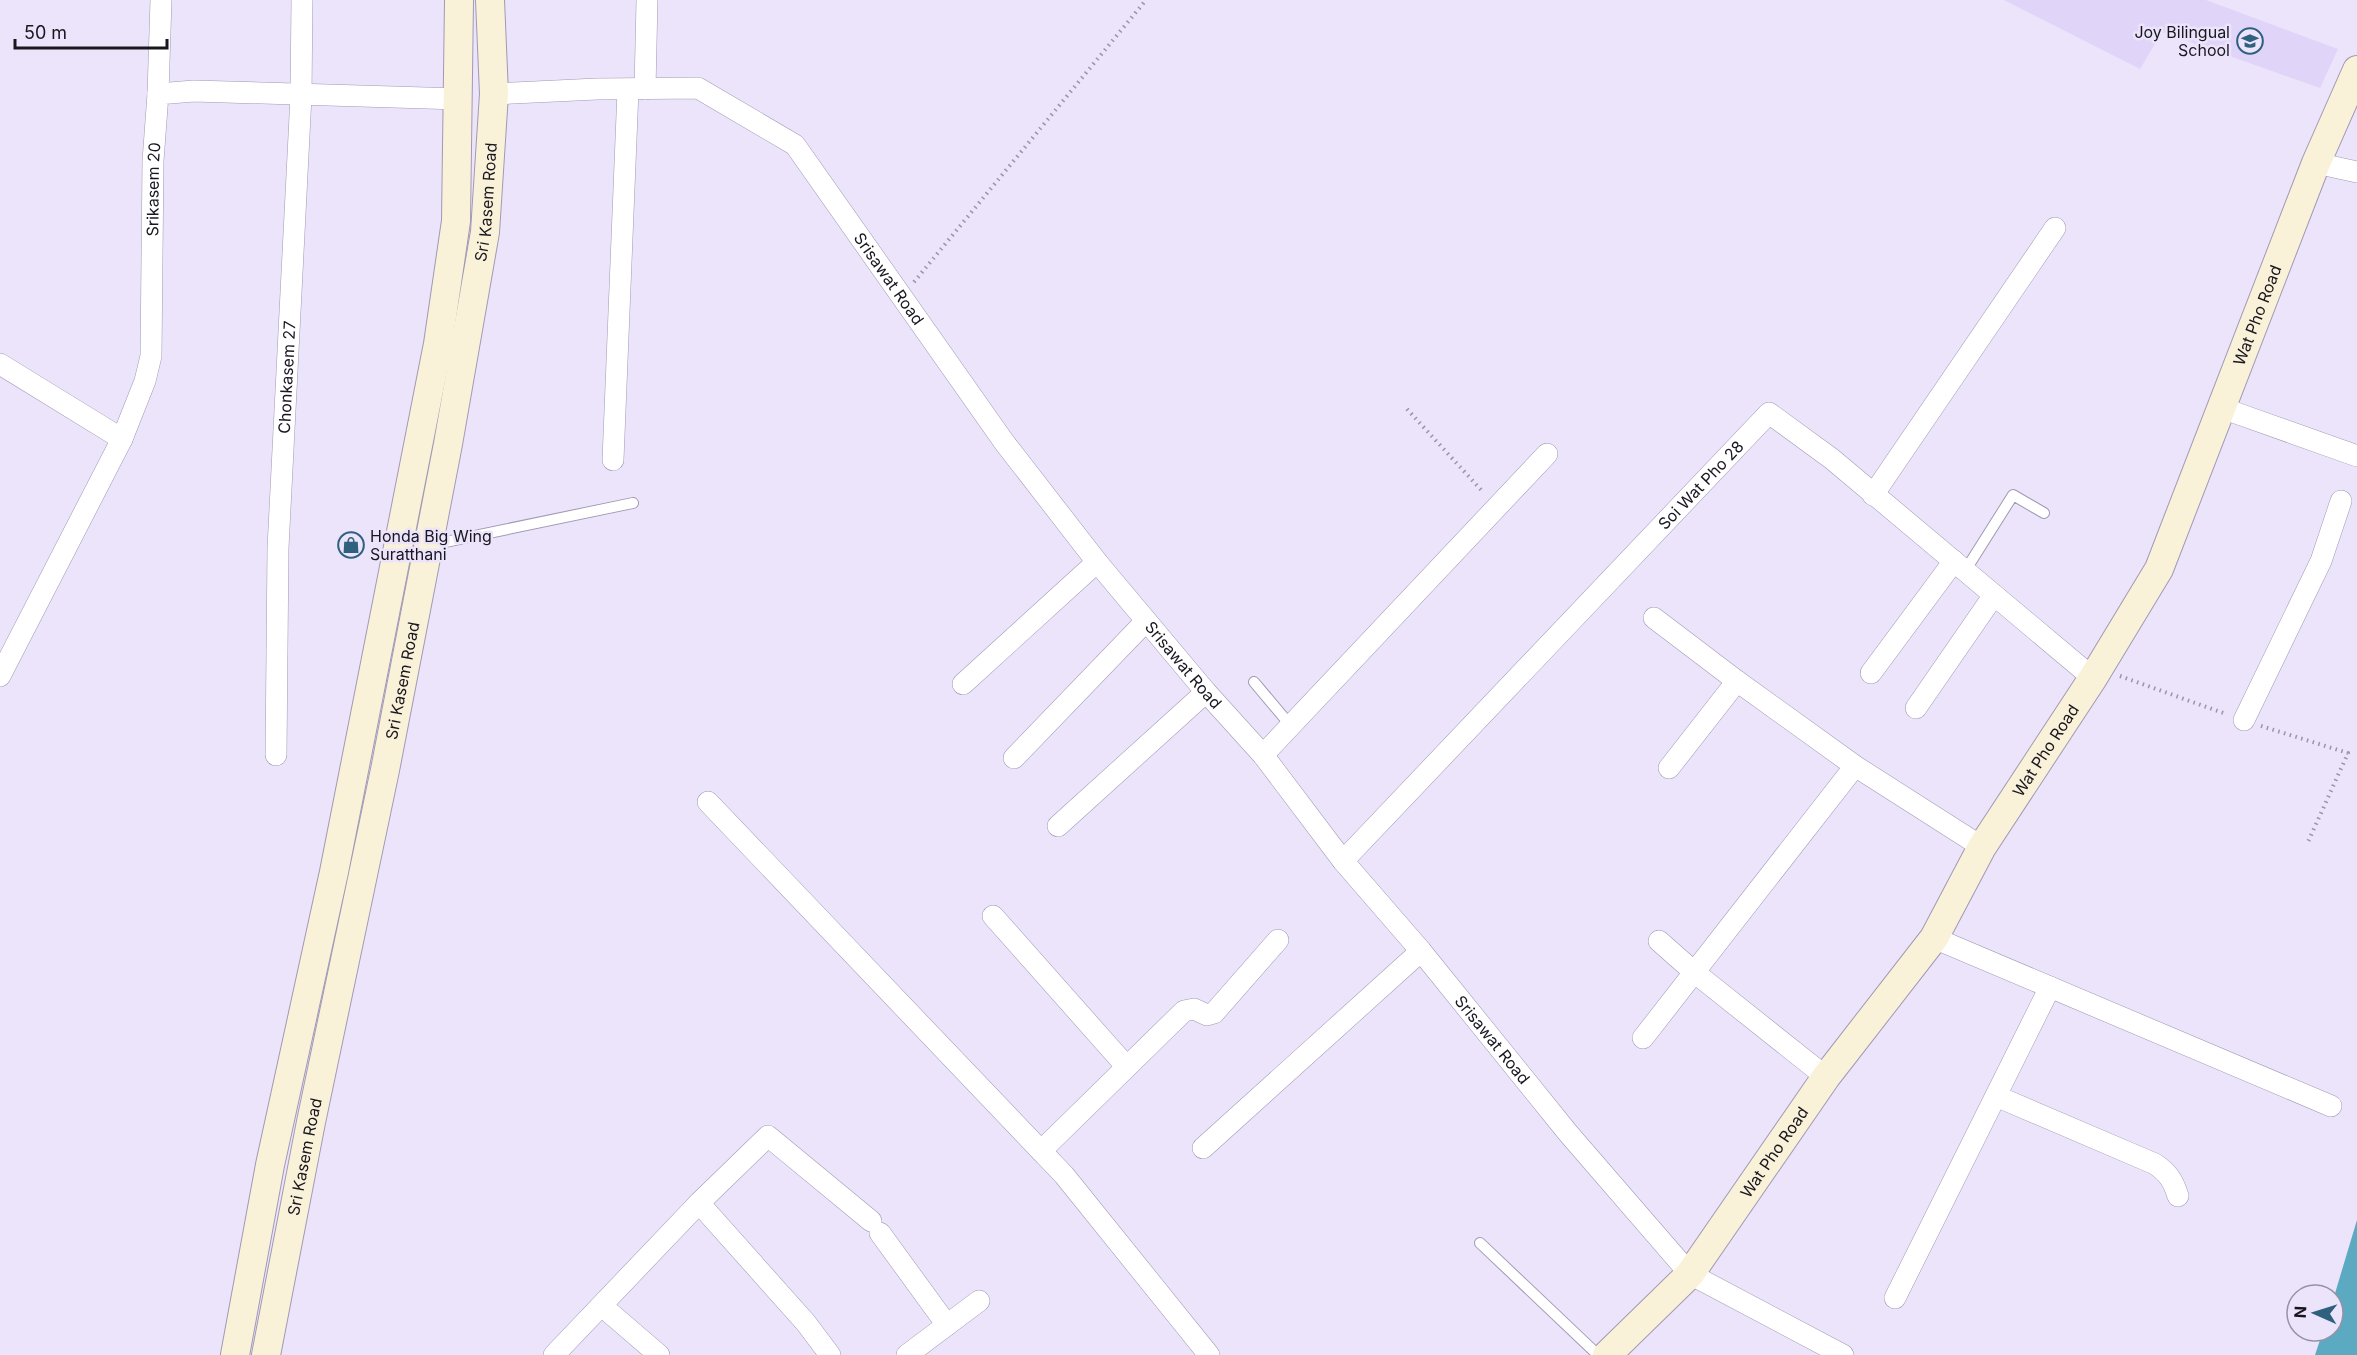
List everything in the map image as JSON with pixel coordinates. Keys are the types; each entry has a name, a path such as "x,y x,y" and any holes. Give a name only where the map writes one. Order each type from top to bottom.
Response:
{"main road":[{"name":"Sri Kasem Road","path":"235,1355 270,1165 334,872 438,344 456,220 459,0"},
{"name":"Sri Kasem Road","path":"266,1355 311,1122 385,770 485,232 494,94 490,0"},
{"name":"Wat Pho Road","path":"1607,1355 1690,1274 1827,1077 1934,938 1982,848 2093,678 2159,569 2316,163 2357,70"},
{"path":"355,764 385,770"}],"street":[{"name":"Srikasem 20","path":"0,676 122,439 145,381 151,356 153,160 161,0"},
{"name":"Chonkasem 27","path":"276,755 278,548 301,96 302,0"},
{"path":"613,460 637,90 647,0"},
{"name":"Srisawat Road","path":"494,94 597,89 698,88 795,145 1004,442 1097,562 1206,692 1263,755 1344,861 1421,951 1568,1133 1690,1274 1834,1353"},
{"path":"158,94 194,91 459,99"},
{"path":"2316,163 2357,172"},
{"path":"1874,495 2055,228"},
{"path":"2,371 122,439"},
{"path":"2222,408 2357,456"},
{"name":"Soi Wat Pho 28","path":"1344,861 1768,413 1832,459 2093,678"},
{"path":"1263,755 1547,454"},
{"path":"2244,720 2321,561 2341,501"},
{"path":"963,684 1097,562"},
{"path":"1871,673 1959,566"},
{"path":"1916,708 1994,595"},
{"path":"1654,618 1855,766 1982,848"},
{"path":"1014,758 1146,621"},
{"path":"1669,768 1737,681"},
{"path":"1058,826 1206,692"},
{"path":"1643,1038 1855,766"},
{"path":"708,802 1064,1175 1209,1355"},
{"path":"993,916 1126,1066"},
{"path":"1934,938 2331,1106"},
{"path":"1041,1152 1184,1011 1194,1009 1207,1015 1214,1013 1278,940"},
{"path":"1659,941 1694,972 1827,1077"},
{"path":"1203,1148 1421,951"},
{"path":"1895,1298 2050,987"},
{"path":"1996,1096 2155,1164 2167,1173 2174,1183 2178,1196"},
{"path":"554,1355 699,1203 768,1136 876,1227 946,1325"},
{"path":"699,1203 806,1323 830,1355"},
{"path":"907,1355 979,1301"},
{"path":"602,1306 659,1355"}],"lane":[{"path":"1959,566 2013,495 2044,513"},
{"path":"428,545 633,503"},
{"path":"1254,682 1291,726"},
{"path":"1480,1243 1598,1355"}],"path":[{"path":"902,297 1146,0"},
{"path":"1407,409 1497,507"}],"shaded area":[{"name":"Joy Bilingual School","path":"2004,0 2206,0 2338,49 2320,88 2162,32 2140,69"}],"water":[{"path":"2357,1220 2357,1355 2315,1355 2319,1343 2345,1343 2345,1283 2338,1283"}],"place":[{"name":"Joy Bilingual School","path":"2250,41"},
{"name":"Honda Big Wing Suratthani","path":"351,545"}]}
